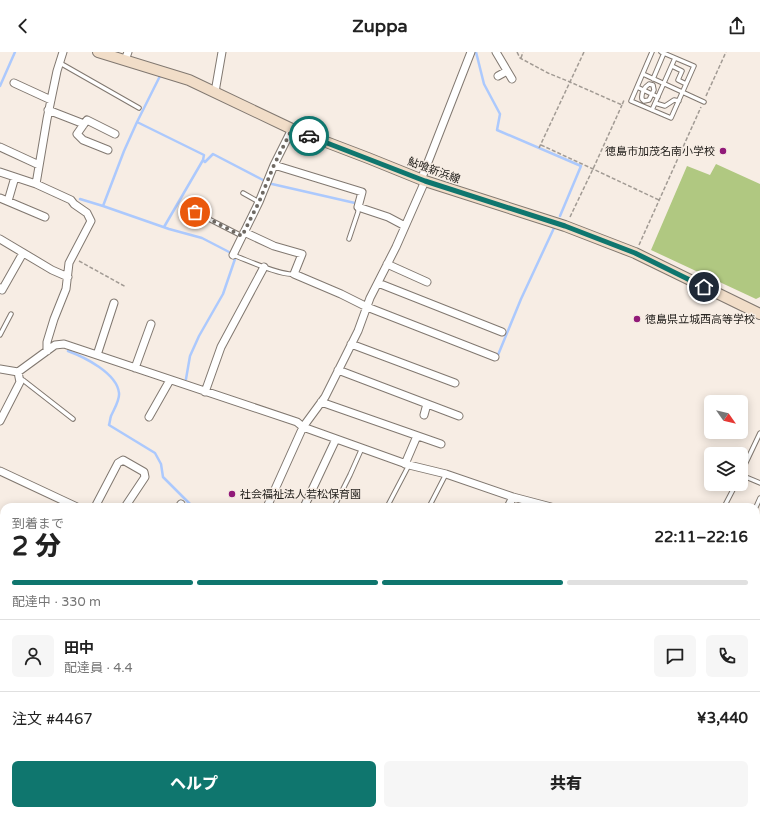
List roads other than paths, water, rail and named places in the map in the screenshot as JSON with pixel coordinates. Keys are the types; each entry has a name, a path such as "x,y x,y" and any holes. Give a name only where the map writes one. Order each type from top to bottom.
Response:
{"main road":[{"name":"鮎喰新浜線","path":"98,52 126,56 189,80 292,129 423,180 565,226 635,253 760,314"}],"street":[{"path":"36,184 48,110 62,52"},
{"path":"214,92 222,52"},
{"path":"269,503 303,427 325,397 358,331 366,307 405,226 471,52"},
{"path":"496,52 512,79"},
{"path":"498,76 507,71"},
{"path":"14,83 51,100"},
{"path":"48,110 84,124"},
{"path":"108,150 83,140 77,134 87,120 115,134"},
{"path":"233,255 292,129"},
{"path":"0,147 39,165"},
{"path":"274,165 362,192 358,207 388,217 405,226"},
{"path":"0,172 36,184 71,200 74,204 87,213 91,221 69,263 66,289 54,319 47,342 47,351"},
{"path":"8,201 15,177"},
{"path":"0,198 45,217"},
{"path":"243,234 274,246 302,254 294,274 341,294 366,307 495,357"},
{"path":"0,239 52,270 68,277"},
{"path":"0,288 2,290 23,252"},
{"path":"387,264 427,282"},
{"path":"205,392 220,347 264,267"},
{"path":"378,282 502,332"},
{"path":"98,355 114,303"},
{"path":"135,368 151,324"},
{"path":"0,369 18,372 55,345 64,344 297,422 303,427 407,465 446,474 535,503"},
{"path":"351,344 455,383"},
{"path":"338,370 427,404 444,414 459,416"},
{"path":"0,421 20,382 18,372"},
{"path":"149,417 170,380"},
{"path":"321,402 441,444"},
{"path":"424,415 427,404"},
{"path":"407,465 417,436"},
{"path":"306,503 336,439"},
{"path":"97,503 118,463 123,460 144,472 145,477 128,503"},
{"path":"0,471 67,503"},
{"path":"510,503 513,497"}],"lane":[{"path":"652,52 631,101 671,118 694,66 663,53 653,79"},
{"path":"652,110 675,58"},
{"path":"655,62 660,64"},
{"path":"60,63 139,108"},
{"path":"672,66 682,71 678,80 686,84"},
{"path":"643,74 704,102"},
{"path":"651,84 654,87 654,90 647,101 642,99 644,90 647,85 651,84"},
{"path":"637,87 658,97"},
{"path":"655,103 665,106 674,100 679,102"},
{"path":"243,193 259,202"},
{"path":"349,238 358,212 358,207"},
{"path":"195,212 243,234"},
{"path":"233,255 264,267 290,275 294,274"},
{"path":"0,335 11,314"},
{"path":"20,379 24,380 73,419"},
{"path":"748,459 760,433"},
{"path":"336,503 362,448"},
{"path":"390,503 407,465"},
{"path":"431,503 446,474"},
{"path":"748,477 760,483"},
{"path":"726,503 732,491"}],"waterway":[{"path":"0,86 15,52"},
{"path":"476,52 484,84 500,114 497,130 581,166 560,216"},
{"path":"137,122 160,76"},
{"path":"103,206 137,122 204,155 203,160"},
{"path":"164,227 203,160 205,162 213,154 265,181"},
{"path":"272,184 355,203"},
{"path":"80,199 169,229 202,238 231,253"},
{"path":"498,355 521,299 554,228"},
{"path":"186,379 190,356 199,336 223,294 235,259"},
{"path":"68,351 99,367 112,379 117,386 119,396 109,425 155,453 161,464 163,477 189,503"}],"place":[{"name":"徳島市加茂名南小学校","path":"723,151"},
{"name":"徳島県立城西高等学校","path":"637,319"},
{"name":"社会福祉法人若松保育園","path":"232,494"}]}
